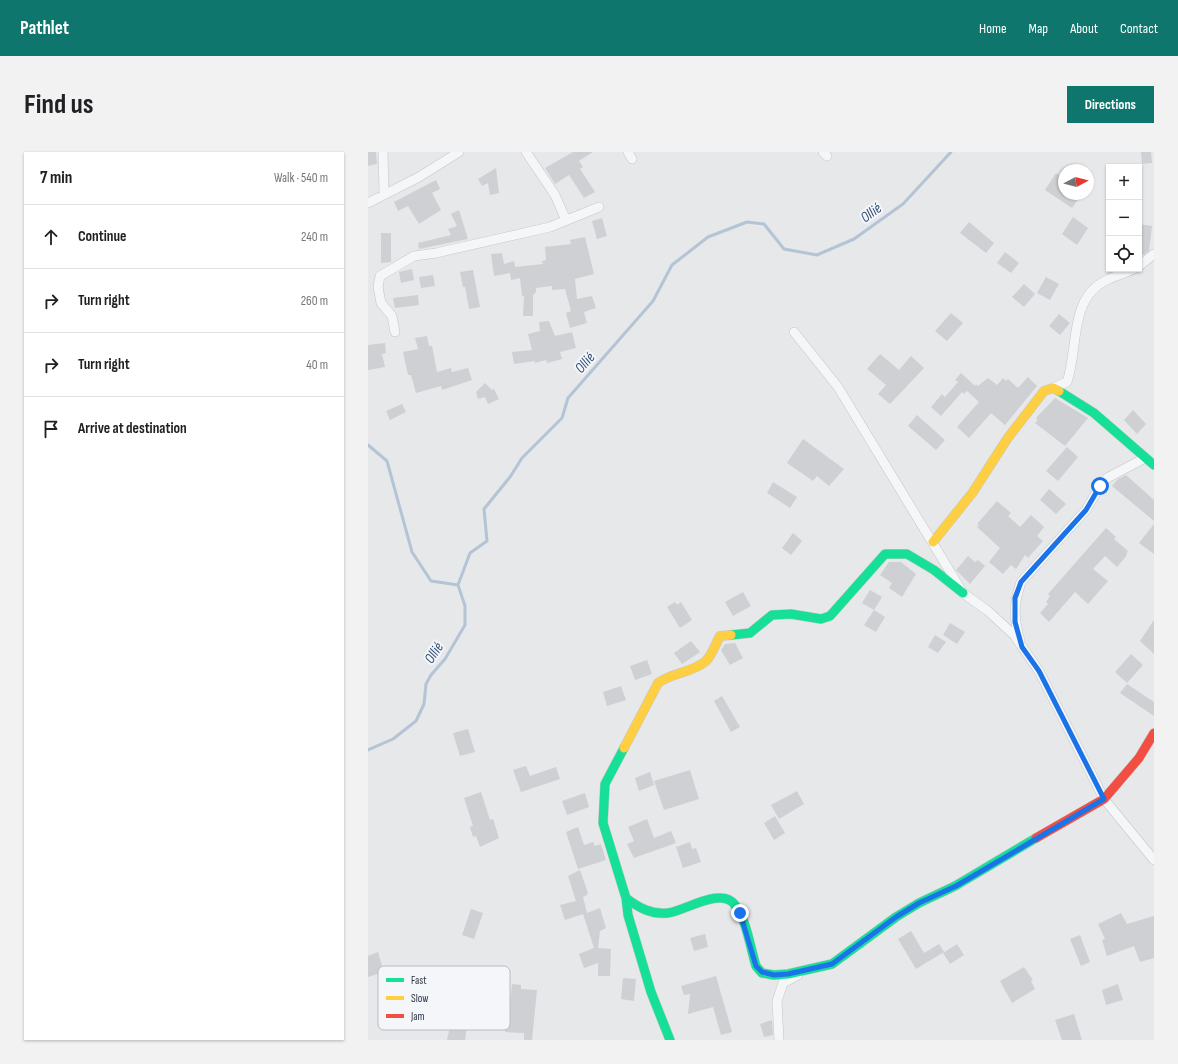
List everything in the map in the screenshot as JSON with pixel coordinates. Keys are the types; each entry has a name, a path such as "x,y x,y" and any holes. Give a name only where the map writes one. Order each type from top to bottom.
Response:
{"street":[{"path":"383,152 384,194"},
{"path":"368,203 419,177 459,152"},
{"path":"526,152 555,195 566,220"},
{"path":"395,332 392,316 381,303 378,287 380,276 414,256 436,253 550,226 599,207"},
{"path":"1142,264 1154,254"},
{"path":"933,542 973,492 1016,427 1044,391 1067,382 1071,371 1072,357 1082,304 1096,288 1108,279 1128,272"},
{"path":"794,332 838,386 963,593"},
{"path":"1053,388 1071,395 1113,426 1154,465"},
{"path":"1022,647 1015,622 1015,598 1021,582 1086,510 1100,486 1107,478 1145,458"},
{"path":"670,1040 651,992 628,916 626,898 603,824 605,784 658,683 668,676 694,669 707,660 720,636 750,633 772,615 791,614 821,619 830,616 885,554 907,554 934,570 988,611 1014,636 1039,671 1104,799 1154,860"},
{"path":"626,898 639,908 653,912 668,913 707,900 720,898 727,899 734,903 740,913 756,966 762,972 774,975 832,964 896,917 919,903 956,886 1104,799 1139,758 1154,733"},
{"path":"779,1040 777,1001 783,983 806,970"}],"building":[{"path":"368,152 376,152 377,164 368,166"},
{"path":"573,152 593,152 579,161 583,167 580,169 595,192 584,198 569,175 555,184 545,168"},
{"path":"1141,152 1151,152 1152,163 1142,164"},
{"path":"496,168 499,193 490,195 488,183 482,186 478,179"},
{"path":"1056,173 1058,174 1058,199 1045,190"},
{"path":"436,180 440,189 432,193 441,210 419,224 408,206 398,211 394,202"},
{"path":"1060,200 1078,200 1072,208"},
{"path":"459,210 468,239 419,249 418,243 451,235 448,229 457,226 451,214"},
{"path":"1073,217 1088,228 1077,245 1062,234"},
{"path":"602,218 607,236 597,239 592,221"},
{"path":"969,222 994,243 986,253 960,233"},
{"path":"1142,224 1152,226 1149,251 1144,255 1142,255"},
{"path":"381,233 391,233 391,262 381,263"},
{"path":"585,237 594,274 575,279 577,299 592,296 596,308 584,312 587,323 570,328 566,313 571,311 565,289 552,290 552,286 536,288 536,292 533,295 533,316 523,316 524,296 522,296 520,278 511,280 510,273 494,276 491,254 502,253 504,264 514,261 515,267 543,264 542,261 546,260 545,247 571,244 570,240"},
{"path":"1005,252 1019,263 1011,273 997,263"},
{"path":"412,269 414,280 401,283 399,272"},
{"path":"473,270 480,307 469,309 465,287 463,287 460,272"},
{"path":"433,275 435,286 421,288 419,277"},
{"path":"1046,277 1059,284 1050,300 1037,293"},
{"path":"1024,284 1035,294 1024,307 1012,297"},
{"path":"418,295 419,305 395,308 393,298"},
{"path":"951,313 963,323 947,341 935,331"},
{"path":"1059,314 1070,323 1060,335 1049,326"},
{"path":"549,321 555,336 572,332 576,348 560,352 562,359 547,363 546,360 535,363 535,361 514,364 512,352 532,350 528,334 540,331 539,322"},
{"path":"427,336 429,346 432,346 437,372 451,368 452,372 468,368 472,380 442,390 441,386 416,393 411,375 408,375 403,352 418,349 415,338"},
{"path":"385,343 386,353 382,354 385,367 368,370 368,345"},
{"path":"880,354 899,370 911,356 924,368 890,404 878,394 886,385 867,369"},
{"path":"961,373 975,386 976,384 978,386 988,378 997,385 1003,378 1006,381 1008,379 1018,388 1028,377 1037,386 1005,425 991,413 969,438 957,427 979,402 967,391 964,394 962,392 941,416 931,407 942,394 945,397 958,382 955,380"},
{"path":"485,383 492,390 494,389 499,399 488,404 485,397 478,399 476,392"},
{"path":"1055,398 1088,418 1065,446 1035,423 1038,420 1036,418"},
{"path":"402,404 406,412 390,420 386,411"},
{"path":"1133,410 1146,424 1137,434 1124,420"},
{"path":"917,415 945,440 936,450 908,426"},
{"path":"803,439 844,469 829,486 817,476 813,481 787,463"},
{"path":"1067,447 1078,457 1058,481 1046,471"},
{"path":"1126,475 1154,500 1154,521 1112,486 1118,479"},
{"path":"773,482 797,497 790,508 767,493"},
{"path":"1049,489 1066,504 1056,514 1040,500"},
{"path":"997,501 1011,513 1008,516 1020,527 1031,515 1044,527 1037,536 1043,541 1028,558 1025,555 1016,569 1011,565 1003,574 989,562 1000,548 977,527 979,525 977,524"},
{"path":"1154,524 1154,554 1139,543"},
{"path":"1106,528 1116,537 1114,539 1128,551 1126,554 1127,555 1117,567 1105,556 1093,569 1108,581 1088,604 1075,592 1049,622 1040,613 1048,604 1046,602 1050,596 1048,594"},
{"path":"793,533 802,541 791,555 782,548"},
{"path":"968,556 975,562 978,560 985,566 970,584 956,570"},
{"path":"889,562 901,562 916,574 902,597 889,588 892,583 880,575"},
{"path":"870,590 882,597 874,610 862,603"},
{"path":"743,592 751,606 733,616 725,602"},
{"path":"675,602 677,605 681,602 692,620 680,628 667,607"},
{"path":"874,610 885,617 876,632 864,625"},
{"path":"1154,620 1154,654 1140,641"},
{"path":"950,623 965,632 957,644 943,635"},
{"path":"935,635 946,642 938,653 928,647"},
{"path":"691,641 700,652 682,664 674,653"},
{"path":"735,643 743,658 730,665 721,650 725,644"},
{"path":"1131,654 1143,665 1127,683 1115,672"},
{"path":"647,660 652,674 635,680 630,666"},
{"path":"1127,684 1154,702 1154,716 1120,693"},
{"path":"621,686 626,700 607,706 603,692"},
{"path":"722,696 740,727 731,732 714,701"},
{"path":"468,729 475,752 460,756 453,733"},
{"path":"526,766 530,776 556,767 560,779 521,792 513,770"},
{"path":"690,770 699,799 664,810 654,781"},
{"path":"650,772 654,785 639,791 635,778"},
{"path":"797,791 804,804 779,819 771,805"},
{"path":"481,792 490,820 493,819 499,838 480,847 476,836 473,837 470,827 473,826 464,798"},
{"path":"585,793 589,807 567,815 562,801"},
{"path":"775,816 785,833 774,840 764,823"},
{"path":"647,819 654,838 671,831 676,843 634,858 627,844 634,841 628,827"},
{"path":"578,827 584,845 593,842 595,846 601,844 606,860 578,869 566,832"},
{"path":"690,842 692,849 696,848 701,862 683,868 676,847"},
{"path":"580,870 588,893 583,897 587,913 600,908 606,928 600,931 598,948 611,949 610,976 598,976 598,963 584,968 579,954 594,948 583,914 565,920 560,905 576,901 568,876"},
{"path":"471,909 483,913 474,939 462,935"},
{"path":"1121,913 1127,924 1154,916 1154,958 1140,962 1134,946 1107,956 1102,940 1105,939 1098,924"},
{"path":"911,931 924,953 939,944 944,952 916,969 898,939"},
{"path":"705,934 708,947 694,951 690,938"},
{"path":"1080,935 1090,962 1081,966 1070,939"},
{"path":"957,944 964,955 950,964 943,953"},
{"path":"378,952 382,966 378,966 378,974 368,977 368,956"},
{"path":"1024,967 1033,980 1031,981 1035,989 1012,1003 1000,981"},
{"path":"716,976 732,1032 721,1035 713,1007 688,1014 690,994 684,995 681,986"},
{"path":"623,978 636,979 634,1001 621,999"},
{"path":"512,984 521,985 521,989 537,990 532,1040 524,1040 524,1033 505,1032 505,1030 510,1030"},
{"path":"1118,984 1123,1000 1106,1005 1102,990"},
{"path":"1074,1014 1082,1040 1062,1040 1055,1020"},
{"path":"772,1020 773,1035 764,1037 760,1024"},
{"path":"449,1030 466,1030 465,1040 447,1040"}],"waterway":[{"name":"Ollié","path":"368,750 393,739 416,721 424,704 426,684 431,675 445,659 465,625 465,606 458,585 470,553 487,541 484,509 510,477 522,458 562,418 568,398 653,301 672,265 708,237 747,222 764,224 784,249 817,255 854,239 903,204 951,152"},
{"path":"368,445 387,461 412,552 431,581 458,585"}],"traffic: fast":[{"path":"1059,391 1094,413 1154,465"},
{"path":"731,635 750,633 772,615 791,614 821,619 830,616 885,554 907,554 934,570 963,593"},
{"path":"624,748 605,784 603,823 626,898 628,915 651,992 670,1040"},
{"path":"626,898 646,910 657,913 668,913 713,899 721,898 729,900 739,911 748,934 756,966 762,973 774,975 788,974 832,964 896,917 919,903 955,886 1036,838"}],"traffic: slow":[{"path":"933,542 973,492 1007,439 1044,391 1053,388 1059,391"},
{"path":"624,748 658,683 664,679 701,665 710,656 720,636 731,635"}],"traffic: jam":[{"path":"1036,838 1104,799 1139,758 1154,733"}],"route":[{"path":"740,913 756,966 762,972 774,975 788,974 832,964 896,917 919,903 956,886 1104,799 1039,671 1022,647 1015,622 1015,598 1021,582 1086,510 1100,486"}]}
